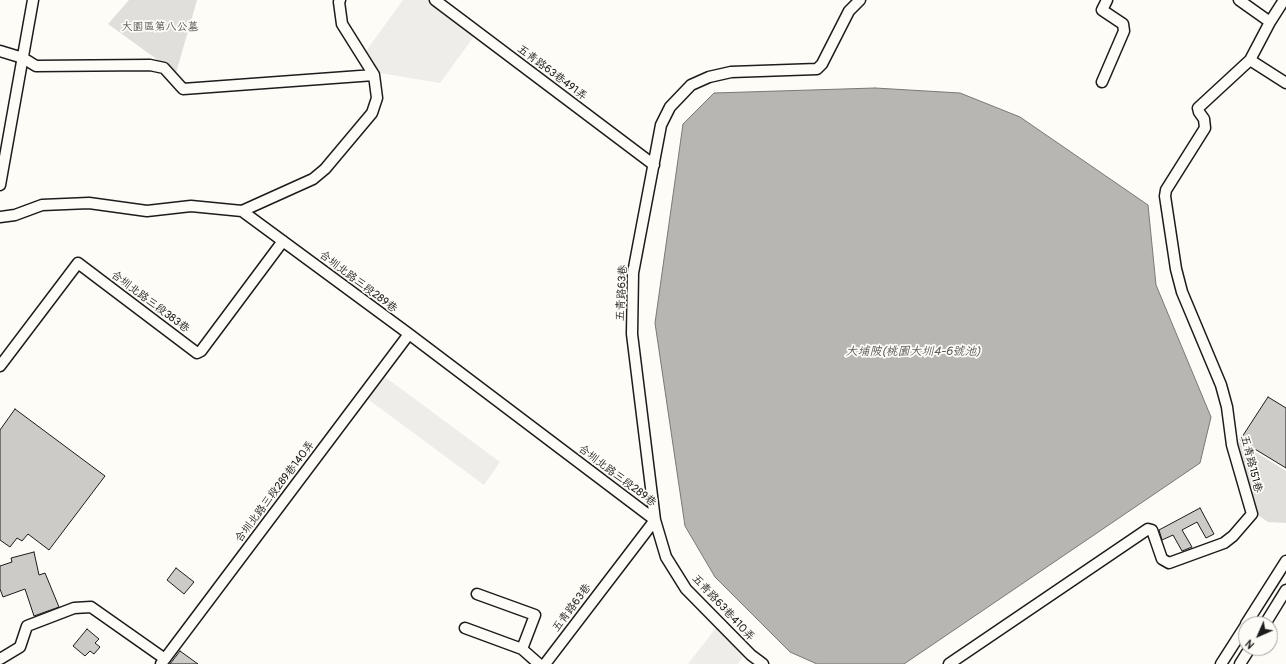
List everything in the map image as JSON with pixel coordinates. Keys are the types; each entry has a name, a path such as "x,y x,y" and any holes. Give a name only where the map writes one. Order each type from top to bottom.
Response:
{"street":[{"path":"0,185 33,0"},
{"path":"0,217 15,215 42,205 89,203 147,211 191,206 242,211 313,179 325,169 372,113 377,98 374,75 342,24 340,0"},
{"name":"五青路63巷491弄","path":"435,0 654,165"},
{"name":"五青路63巷","path":"545,664 655,520 632,334 633,273 661,125 670,107 691,85 709,77 731,72 817,69 822,64 849,11 860,0"},
{"path":"1102,82 1124,31 1123,24 1102,10 1107,0"},
{"path":"1239,0 1270,22"},
{"path":"1284,0 1270,22 1250,60 1286,83"},
{"path":"0,51 23,58 36,66 150,65 164,68 182,89 374,75"},
{"name":"五青路151巷","path":"949,664 1148,529 1152,530 1162,559 1169,563 1224,543 1233,536 1252,514 1232,445 1227,407 1221,385 1182,292 1176,268 1165,196 1166,190 1205,128 1206,123 1198,108 1250,60"},
{"name":"合圳北路三段289巷","path":"242,211 409,334 655,520"},
{"name":"合圳北路三段383巷","path":"0,366 78,263 197,353 201,351 283,241"},
{"name":"合圳北路三段289巷140弄","path":"163,661 409,334"},
{"name":"五青路63巷410弄","path":"655,520 666,557 686,589 751,655 763,664"},
{"path":"1251,616 1286,561"},
{"path":"1270,616 1286,590"},
{"path":"477,594 535,615 522,649"},
{"path":"0,659 20,647 27,626 74,608 91,607 163,661"},
{"path":"465,628 522,649 539,664"},
{"path":"1221,664 1238,637"}],"shaded area":[{"path":"403,0 428,0 475,35 440,83 380,73 366,51"},
{"path":"381,374 500,462 484,485 365,397"},
{"path":"719,624 747,652 738,664 688,664"}],"green space":[{"name":"大園區第八公墓","path":"129,0 197,0 176,73 108,24"},
{"path":"1236,440 1286,471 1286,523 1268,522 1258,515"}],"water":[{"name":"大埔陂(桃園大圳4-6號池)","path":"875,88 960,93 1020,117 1148,205 1156,285 1211,417 1200,463 904,664 817,664 790,652 715,577 685,526 655,323 683,124 714,93"}],"building":[{"path":"1268,397 1286,408 1286,468 1240,440"},
{"path":"15,409 105,476 49,550 28,534 22,541 17,538 10,547 0,540 0,430"},
{"path":"1200,508 1214,534 1206,538 1197,522 1182,530 1192,547 1182,551 1173,535 1162,540 1159,530"},
{"path":"34,552 39,575 45,573 59,607 34,616 25,589 3,597 0,589 0,566 12,562 11,558"},
{"path":"176,568 194,582 184,594 167,580"},
{"path":"87,629 99,639 95,643 100,647 94,654 90,651 85,656 73,646"},
{"path":"180,651 198,664 170,664"}]}
